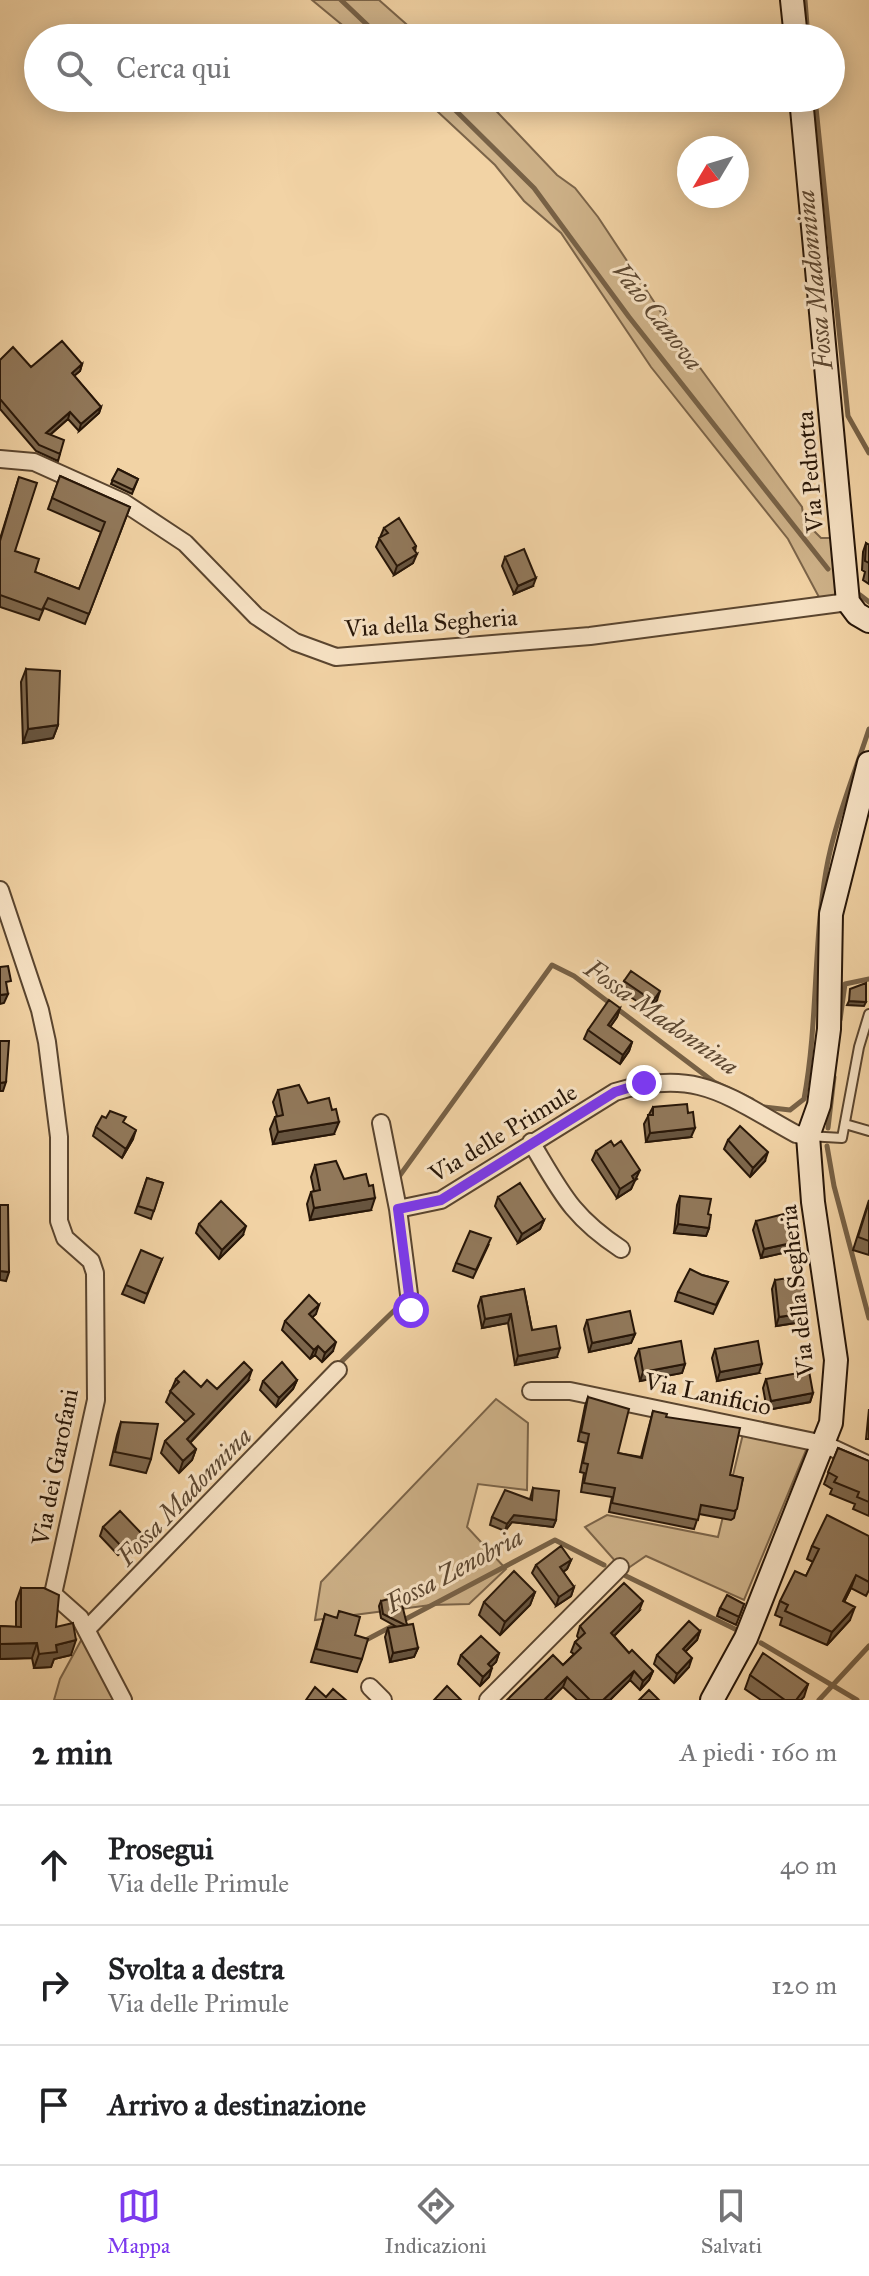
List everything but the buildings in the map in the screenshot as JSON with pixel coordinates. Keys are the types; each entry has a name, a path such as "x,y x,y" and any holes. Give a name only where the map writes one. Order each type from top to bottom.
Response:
{"street":[{"path":"792,0 795,24"},
{"name":"Via Pedrotta","path":"802,112 848,602"},
{"name":"Via della Segheria","path":"0,459 34,462 123,502 185,543 256,616 295,642 336,657 590,636 848,602"},
{"path":"848,602 857,614 869,621"},
{"name":"Via della Segheria","path":"712,1700 746,1638 831,1423 836,1360 813,1202 808,1136 819,1105 829,1029 831,914 869,763"},
{"name":"Via dei Garofani","path":"0,890 40,1010 47,1042 59,1137 59,1221 65,1238 91,1261 95,1273 96,1400 53,1594 80,1618 123,1700"},
{"name":"Via delle Primule","path":"398,1209 441,1200 615,1092 644,1083 678,1081 714,1088 796,1134 808,1136"},
{"name":"Via delle Primule","path":"381,1123 398,1209 411,1310"},
{"path":"531,1142 571,1208 589,1227 621,1249"},
{"path":"87,1629 338,1370"},
{"name":"Via Lanificio","path":"531,1391 570,1391 824,1444 869,1465"},
{"path":"488,1700 620,1567"},
{"path":"370,1687 383,1700"}],"lane":[{"path":"808,1136 842,1138 869,1014"},
{"path":"845,1124 869,1131"}],"shaded area":[{"path":"312,0 379,0 406,24 341,24"},
{"path":"438,112 497,112 557,175 575,188 598,217 676,335 802,507 804,521 821,538 844,538 850,599 820,599 788,539 651,367 561,233 524,201 495,165"},
{"path":"496,1399 528,1423 527,1490 478,1484 467,1527 506,1569 469,1604 431,1605 315,1620 321,1582"},
{"path":"743,1434 807,1448 744,1600 646,1556 624,1571 585,1527 607,1515 718,1537"},
{"path":"84,1635 115,1700 54,1700 60,1679"}],"waterway":[{"name":"Vaio Canova","path":"341,0 366,24"},
{"name":"Fossa Madonnina","path":"805,0 807,24"},
{"name":"Vaio Canova","path":"457,112 534,188 629,317 828,569"},
{"name":"Fossa Madonnina","path":"816,112 848,416 869,453"},
{"name":"Vaio Canova","path":"860,595 869,602"},
{"name":"Fossa Madonnina","path":"764,1107 790,1110 804,1099 812,1042 826,871 839,818 869,729"},
{"name":"Fossa Madonnina","path":"398,1178 552,965 574,976 714,1082 752,1100"},
{"path":"840,1020 845,984 869,979"},
{"path":"828,1128 834,1077"},
{"path":"827,1146 834,1186 869,1318"},
{"name":"Fossa Madonnina","path":"338,1365 405,1300"},
{"name":"Fossa Zenobria","path":"366,1640 555,1540 604,1565"},
{"name":"Fossa Zenobria","path":"626,1576 737,1630"},
{"name":"Fossa Zenobria","path":"761,1643 857,1700"},
{"path":"819,1700 869,1646"}],"route":[{"path":"411,1310 398,1209 441,1200 615,1092 644,1083"}]}
